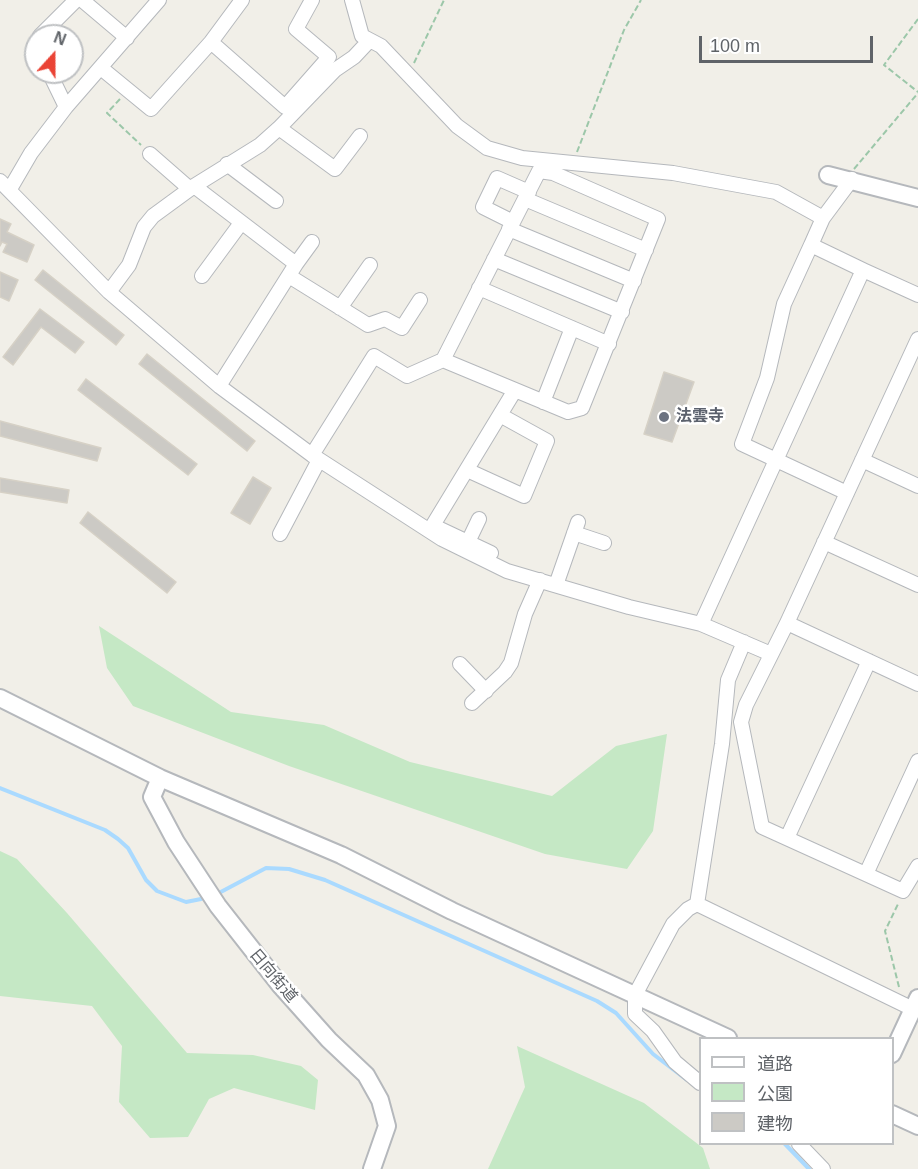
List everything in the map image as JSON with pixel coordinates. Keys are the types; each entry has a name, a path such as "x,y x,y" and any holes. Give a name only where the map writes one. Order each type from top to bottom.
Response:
{"street":[{"path":"52,24 76,0"},
{"path":"82,0 127,38"},
{"path":"101,68 151,109 211,42 242,0"},
{"path":"211,42 285,107 329,57 296,29 312,0"},
{"path":"352,0 362,36 381,46 457,126 487,148 522,158 574,161 631,170 673,173 776,192 823,218"},
{"path":"153,2 127,38 66,107 5,185 109,292 219,386 315,458 385,504 432,528 491,553"},
{"path":"109,292 129,265 144,227 153,216 192,187 260,145 335,70 354,57 369,41"},
{"path":"55,84 66,107"},
{"path":"279,128 335,169 360,136"},
{"path":"150,154 241,223 340,308 368,325 385,319 402,328 420,300"},
{"path":"227,164 276,201"},
{"path":"280,534 315,458 374,356 407,376 442,360 539,171 553,172 658,219 582,408 568,412 442,360"},
{"path":"828,175 852,179 918,198"},
{"path":"634,281 511,226 483,207 497,178 527,196 646,250"},
{"path":"847,493 742,444 767,378 784,304 823,218 852,179"},
{"path":"202,276 241,223"},
{"path":"219,386 312,242"},
{"path":"811,245 918,295"},
{"path":"494,259 622,312"},
{"path":"340,308 370,264"},
{"path":"701,624 862,270"},
{"path":"479,288 609,344"},
{"path":"543,402 572,328"},
{"path":"918,339 787,623 746,705 741,722 762,826 903,891 918,866"},
{"path":"432,528 516,390"},
{"path":"467,470 524,496 547,441 500,415"},
{"path":"862,460 918,486"},
{"path":"468,542 479,519"},
{"path":"556,585 576,527 604,543"},
{"path":"432,528 458,549 507,572 629,607 701,624 771,654"},
{"path":"824,542 918,585"},
{"path":"472,703 505,672 511,663 525,614 540,580"},
{"path":"787,623 918,684"},
{"path":"698,904 722,744 728,680 744,642"},
{"path":"787,838 869,661"},
{"path":"460,664 486,691"},
{"path":"0,698 160,778 341,855 452,911 726,1037"},
{"path":"866,874 918,761"},
{"name":"日向街道","path":"160,778 152,797 176,842 218,906 328,1040 366,1075 380,1100 387,1126 372,1169"},
{"path":"698,904 688,909 673,924 635,995 635,1014 653,1032 675,1062 699,1082"},
{"path":"698,904 916,1004 894,1050"},
{"path":"894,1115 918,1126"},
{"path":"801,1145 823,1169"}],"path":[{"path":"409,74 444,0"},
{"path":"574,161 624,30 641,0"},
{"path":"852,179 855,167 918,92 884,65 918,19"},
{"path":"128,90 107,113 150,154"},
{"path":"898,981 885,932 903,891"}],"green space":[{"path":"99,626 231,712 324,725 410,762 552,796 616,746 667,734 653,831 627,869 545,854 289,766 133,706 107,668"},
{"path":"0,851 17,859 67,913 187,1053 253,1055 301,1066 318,1080 315,1110 234,1088 209,1099 188,1137 150,1138 119,1102 122,1046 92,1006 0,996"},
{"path":"517,1046 644,1103 703,1148 710,1169 488,1169 525,1087"}],"building":[{"path":"0,219 11,224 7,232 34,245 27,262 3,252 7,244 2,242 0,246"},
{"path":"43,270 124,335 116,345 35,280"},
{"path":"0,272 18,280 9,301 0,297"},
{"path":"40,309 84,342 75,353 41,327 13,365 3,357"},
{"path":"147,354 255,441 247,451 139,364"},
{"path":"664,372 694,382 672,442 644,434"},
{"path":"86,379 197,464 188,475 78,390"},
{"path":"0,421 101,448 97,461 0,436"},
{"path":"253,477 271,488 250,524 231,513"},
{"path":"0,478 69,490 67,503 0,492"},
{"path":"88,512 176,582 167,593 80,523"}],"waterway":[{"path":"0,788 105,830 128,848 146,880 157,891 186,902 201,899"},
{"path":"217,894 266,868 289,869 325,880 597,1001 616,1013 653,1054 687,1080"},
{"path":"786,1145 809,1169"}],"place":[{"name":"法雲寺","path":"664,417"}]}
